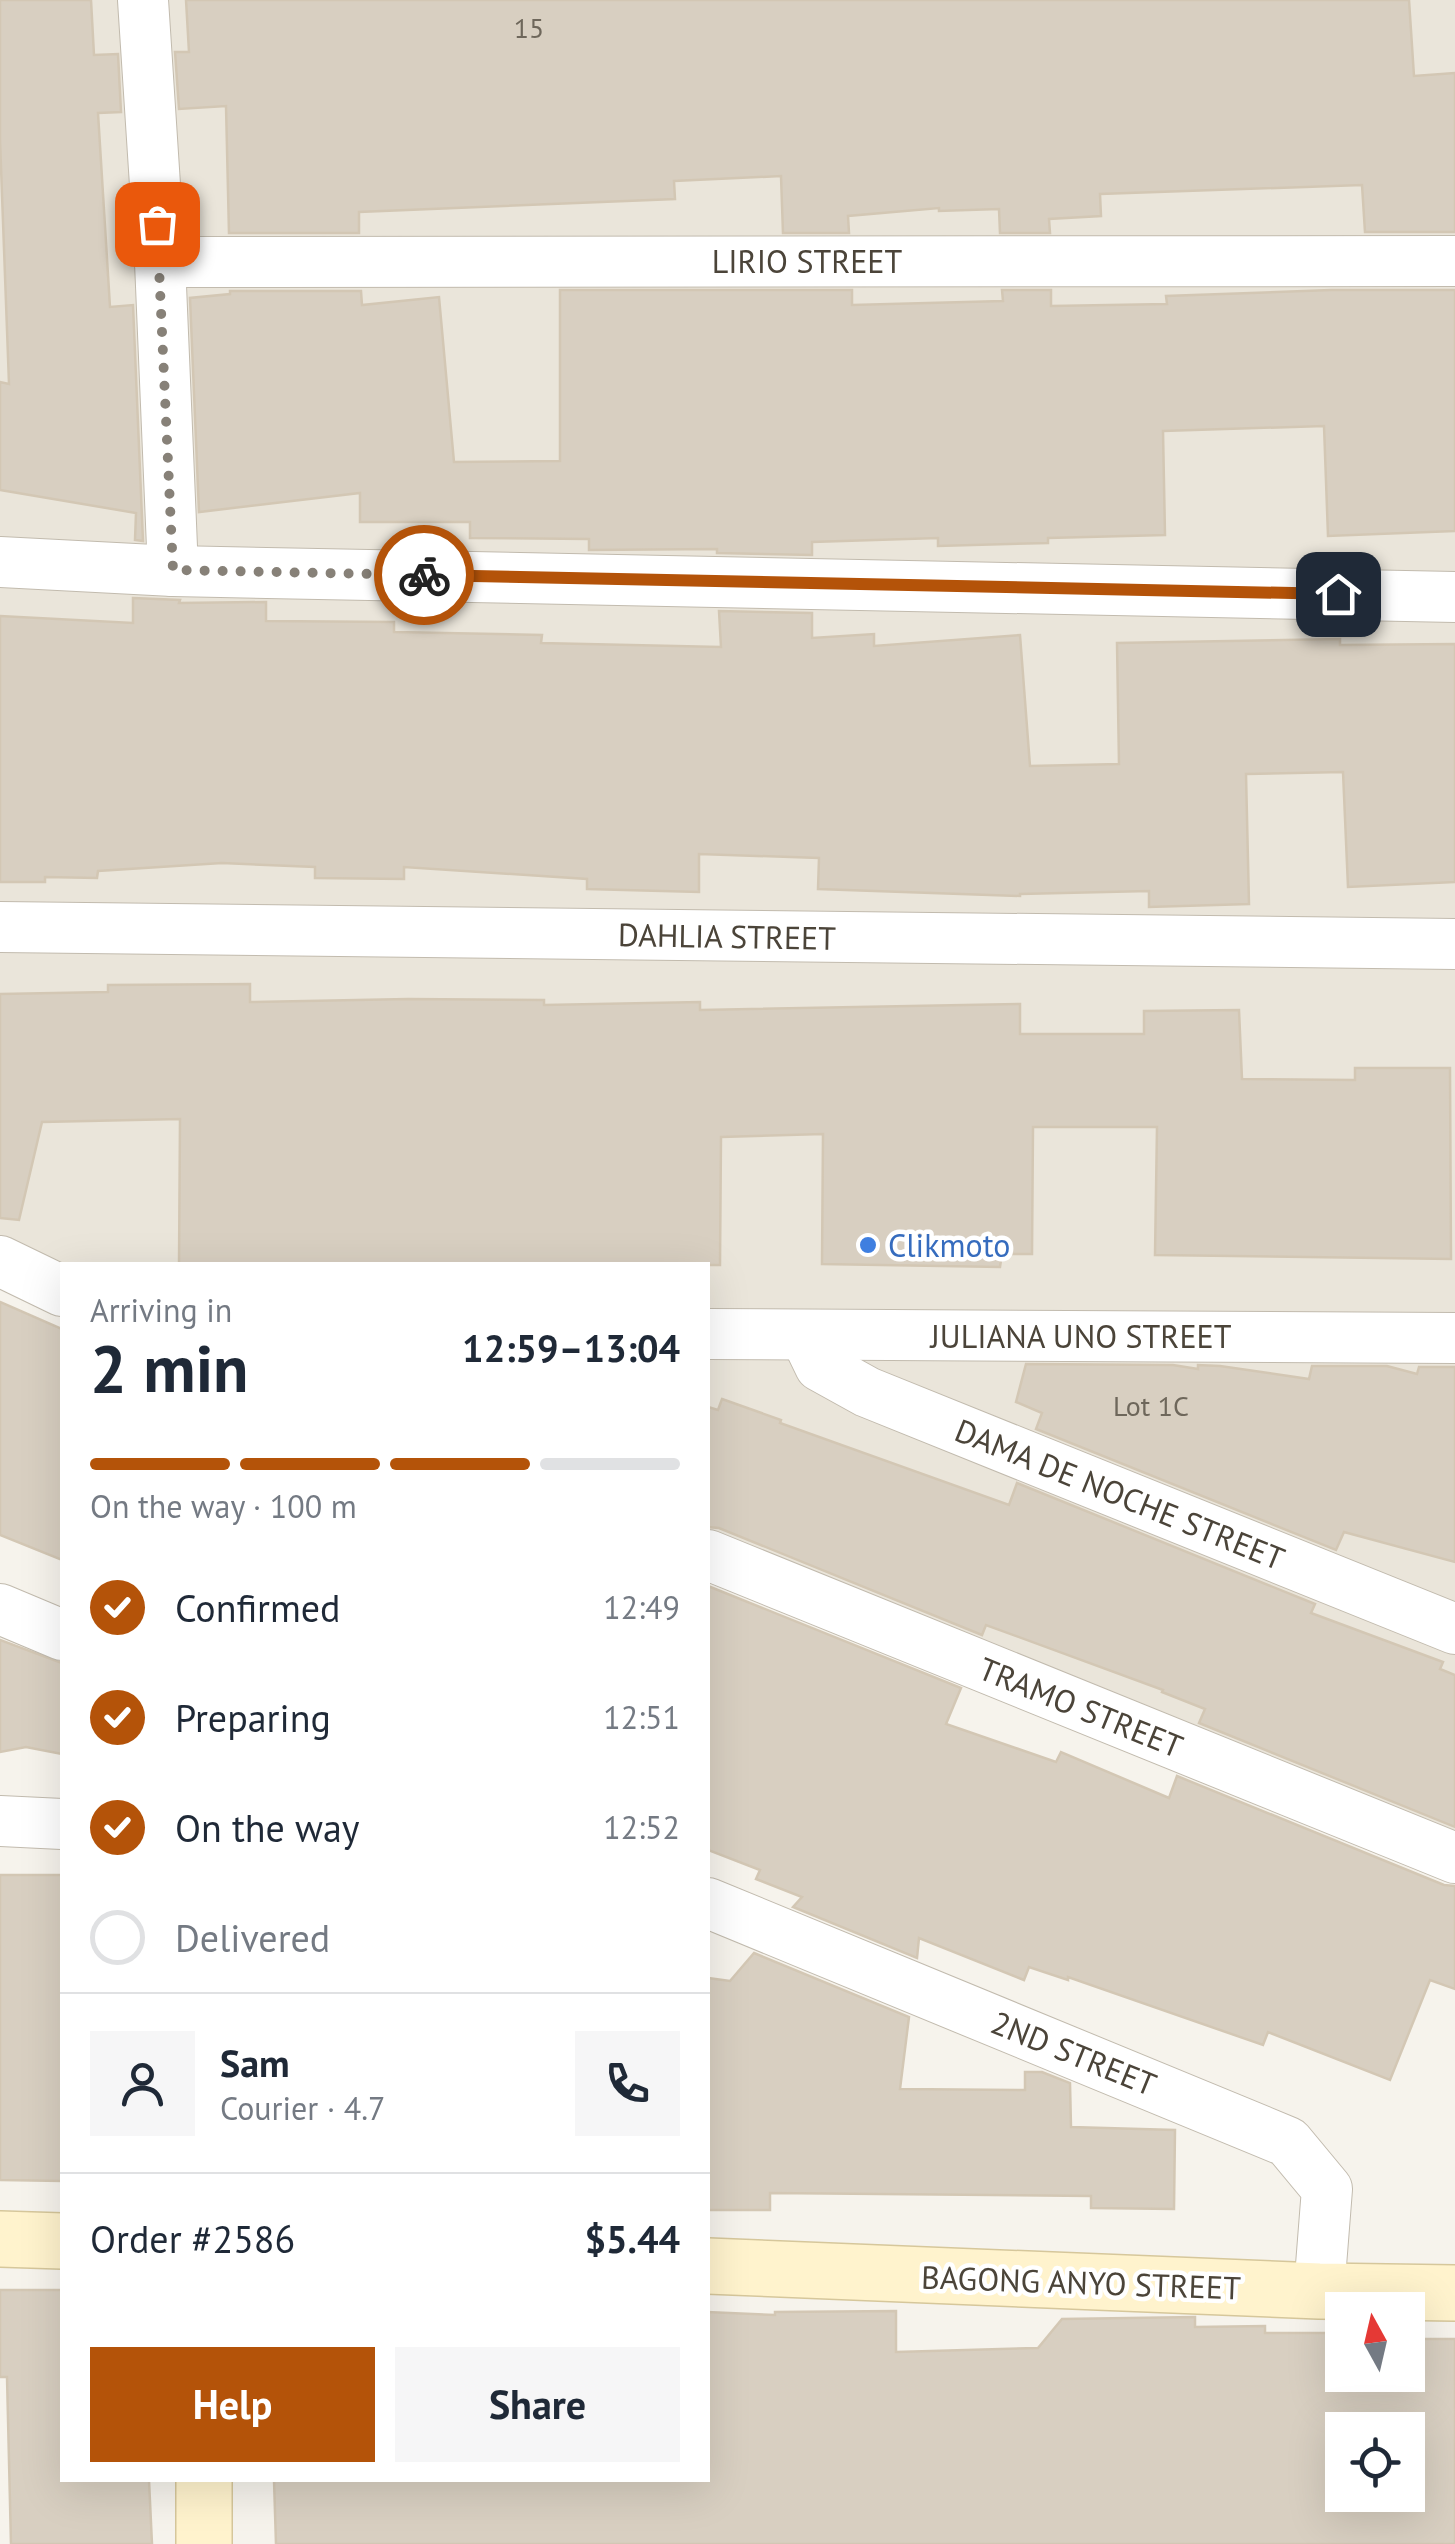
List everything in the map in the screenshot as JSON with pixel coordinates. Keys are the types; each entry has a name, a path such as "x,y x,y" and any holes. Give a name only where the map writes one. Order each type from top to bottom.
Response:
{"street":[{"path":"143,0 160,262 173,570"},
{"name":"LIRIO STREET","path":"160,262 1455,261"},
{"path":"0,562 173,570 1455,597"},
{"name":"DAHLIA STREET","path":"0,927 1455,944"},
{"path":"0,1261 60,1289"},
{"name":"JULIANA UNO STREET","path":"710,1334 1455,1338"},
{"name":"DAMA DE NOCHE STREET","path":"805,1335 820,1366 867,1392 1455,1629"},
{"name":"TRAMO STREET","path":"710,1556 1455,1858"},
{"path":"0,1608 60,1634"},
{"path":"0,1821 60,1824"},
{"name":"2ND STREET","path":"710,1904 1288,2142 1327,2189 1319,2291"},
{"path":"0,2239 60,2241"},
{"name":"BAGONG ANYO STREET","path":"710,2266 1455,2293"},
{"path":"204,2482 204,2544"}],"shaded area":[{"path":"0,0 1455,0 1455,1837 710,1530 710,1262 62,1262 0,1236"}],"building":[{"path":"0,0 91,0 94,55 118,54 121,112 98,113 110,307 133,305 143,541 135,540 136,513 0,490 0,382 9,384 0,140"},
{"path":"186,0 1409,0 1414,76 1455,73 1455,232 1365,232 1362,185 1100,194 1101,216 1049,219 1050,233 1000,233 999,209 939,208 848,216 849,233 783,233 781,176 674,181 675,199 359,212 359,233 229,233 226,106 179,109 175,52 189,52"},
{"path":"560,290 852,290 852,305 1003,301 1002,290 1051,290 1051,306 1167,304 1166,296 1455,290 1455,531 1328,536 1324,426 1163,431 1165,535 938,546 938,538 812,542 812,555 717,553 717,549 589,550 589,539 470,538 470,522 360,522 360,493 199,512 190,298 230,291 361,291 362,305 439,297 454,462 560,461"},
{"path":"133,598 180,600 179,603 266,602 266,621 394,622 394,632 542,635 541,643 721,647 719,611 812,613 812,638 874,634 874,646 1020,635 1030,766 1119,764 1117,643 1340,639 1340,645 1455,644 1455,882 1348,887 1343,772 1246,774 1249,904 1149,907 1149,891 1020,896 818,889 819,858 699,854 699,892 587,889 587,879 404,867 404,879 315,878 315,867 222,863 98,871 97,878 45,877 45,882 0,882 0,616 133,623"},
{"path":"250,984 250,1002 700,1002 700,1010 1020,1004 1020,1034 1144,1034 1144,1011 1239,1010 1242,1079 1355,1080 1355,1068 1450,1068 1451,1259 1155,1255 1157,1127 1033,1127 1032,1254 1002,1254 1000,1267 822,1264 823,1134 721,1137 720,1265 179,1262 180,1119 42,1122 19,1220 0,1218 0,994 108,992 108,985"},
{"path":"0,1302 60,1328 60,1559 0,1535"},
{"path":"1026,1364 1173,1365 1198,1369 1198,1365 1220,1366 1309,1379 1312,1366 1387,1366 1417,1374 1419,1367 1455,1367 1455,1562 1344,1532 1336,1550 1036,1429 1042,1413 1016,1402"},
{"path":"722,1399 1009,1505 1017,1483 1315,1604 1311,1613 1443,1662 1440,1669 1455,1675 1455,1827 1199,1723 1205,1709 1163,1690 986,1625 982,1635 710,1527 710,1408 718,1410"},
{"path":"710,1587 961,1688 946,1724 1056,1762 1061,1752 1169,1798 1177,1776 1444,1885 1455,1886 1455,1989 1430,1980 1390,2080 1268,2032 1263,2045 1068,1977 1029,1967 1024,1980 919,1938 917,1958 793,1907 802,1897 756,1879 760,1870 710,1851"},
{"path":"0,1640 60,1662 60,1754 26,1747 0,1752"},
{"path":"0,1875 60,1875 60,2181 0,2180"},
{"path":"754,1953 909,2017 900,2089 1025,2090 1025,2072 1042,2072 1070,2083 1071,2127 1175,2130 1174,2209 1091,2208 1091,2196 770,2193 770,2210 710,2210 710,1978 730,1981"},
{"path":"0,2290 60,2290 60,2482 149,2482 152,2544 11,2544 7,2377 0,2377"},
{"path":"896,2311 896,2352 1038,2348 1062,2319 1195,2317 1195,2327 1265,2326 1265,2333 1325,2333 1325,2392 1425,2392 1425,2339 1455,2339 1455,2544 276,2544 274,2482 710,2482 710,2312 775,2315"}],"way so far":[{"path":"157,224 173,570 424,575"}],"place":[{"name":"Clikmoto","path":"868,1245"}],"route":[{"path":"424,575 1338,594"}]}
